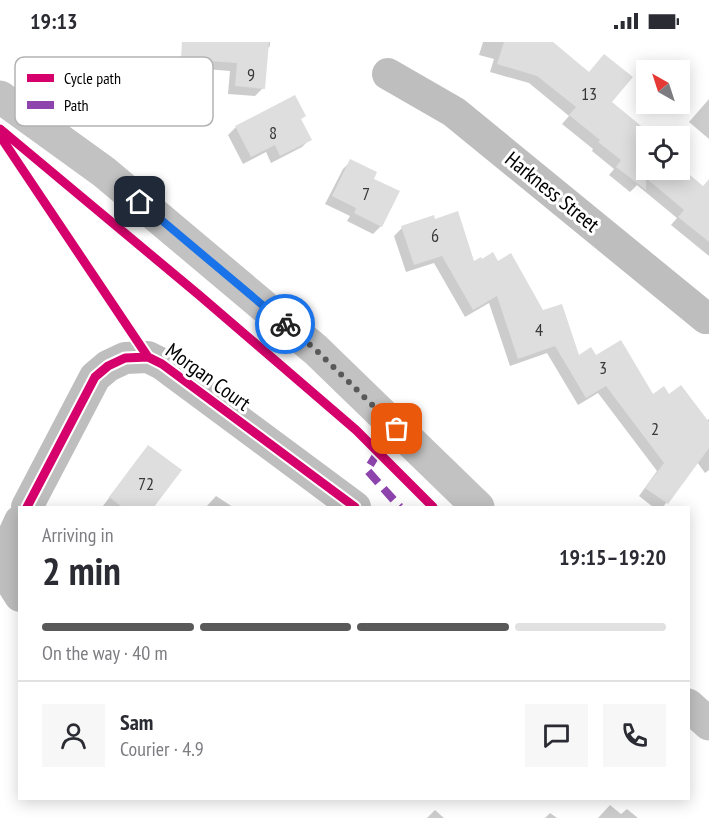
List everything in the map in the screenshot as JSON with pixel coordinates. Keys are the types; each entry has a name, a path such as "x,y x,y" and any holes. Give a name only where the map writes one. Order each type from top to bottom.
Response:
{"main road":[{"path":"0,97 15,108"},
{"path":"40,126 104,172 316,350 477,506"},
{"path":"690,707 709,724"}],"street":[{"name":"Harkness Street","path":"388,74 454,112 706,318 709,318"},
{"name":"Morgan Court","path":"28,506 95,377 108,366 125,358 147,357 162,364 354,506"},
{"path":"18,525 8,547 6,574 18,593"}],"building":[{"path":"182,42 269,42 265,89 235,86 237,63 213,61 213,57 181,57"},
{"path":"504,42 553,42 589,72 604,54 633,77 612,102 641,126 636,126 636,180 646,180 646,190 616,167 621,160 569,115 576,107 537,76 497,64"},
{"path":"295,95 306,116 301,119 312,140 280,156 275,145 251,157 235,126"},
{"path":"350,159 377,172 374,179 400,191 382,227 354,213 356,208 332,196"},
{"path":"690,175 703,186 709,179 709,242 678,217 684,210 648,180 690,180"},
{"path":"458,211 474,261 493,252 498,261 511,253 543,310 562,304 579,355 591,347 596,355 621,340 653,394 664,386 669,394 681,385 709,422 709,448 668,504 645,488 664,463 606,386 586,398 555,346 518,359 497,296 473,310 442,256 414,265 401,226 434,215 435,219"},
{"path":"148,445 182,470 155,506 121,506 109,497"}],"marked path":[{"path":"378,452 367,470 399,506"}],"cycle path":[{"path":"0,129 356,430 432,506"},
{"path":"0,136 148,357"},
{"path":"28,506 95,377 108,366 125,358 148,357 162,364 354,506"}],"way so far":[{"path":"285,324 316,350 397,429"}],"route":[{"path":"140,202 285,324"}]}
